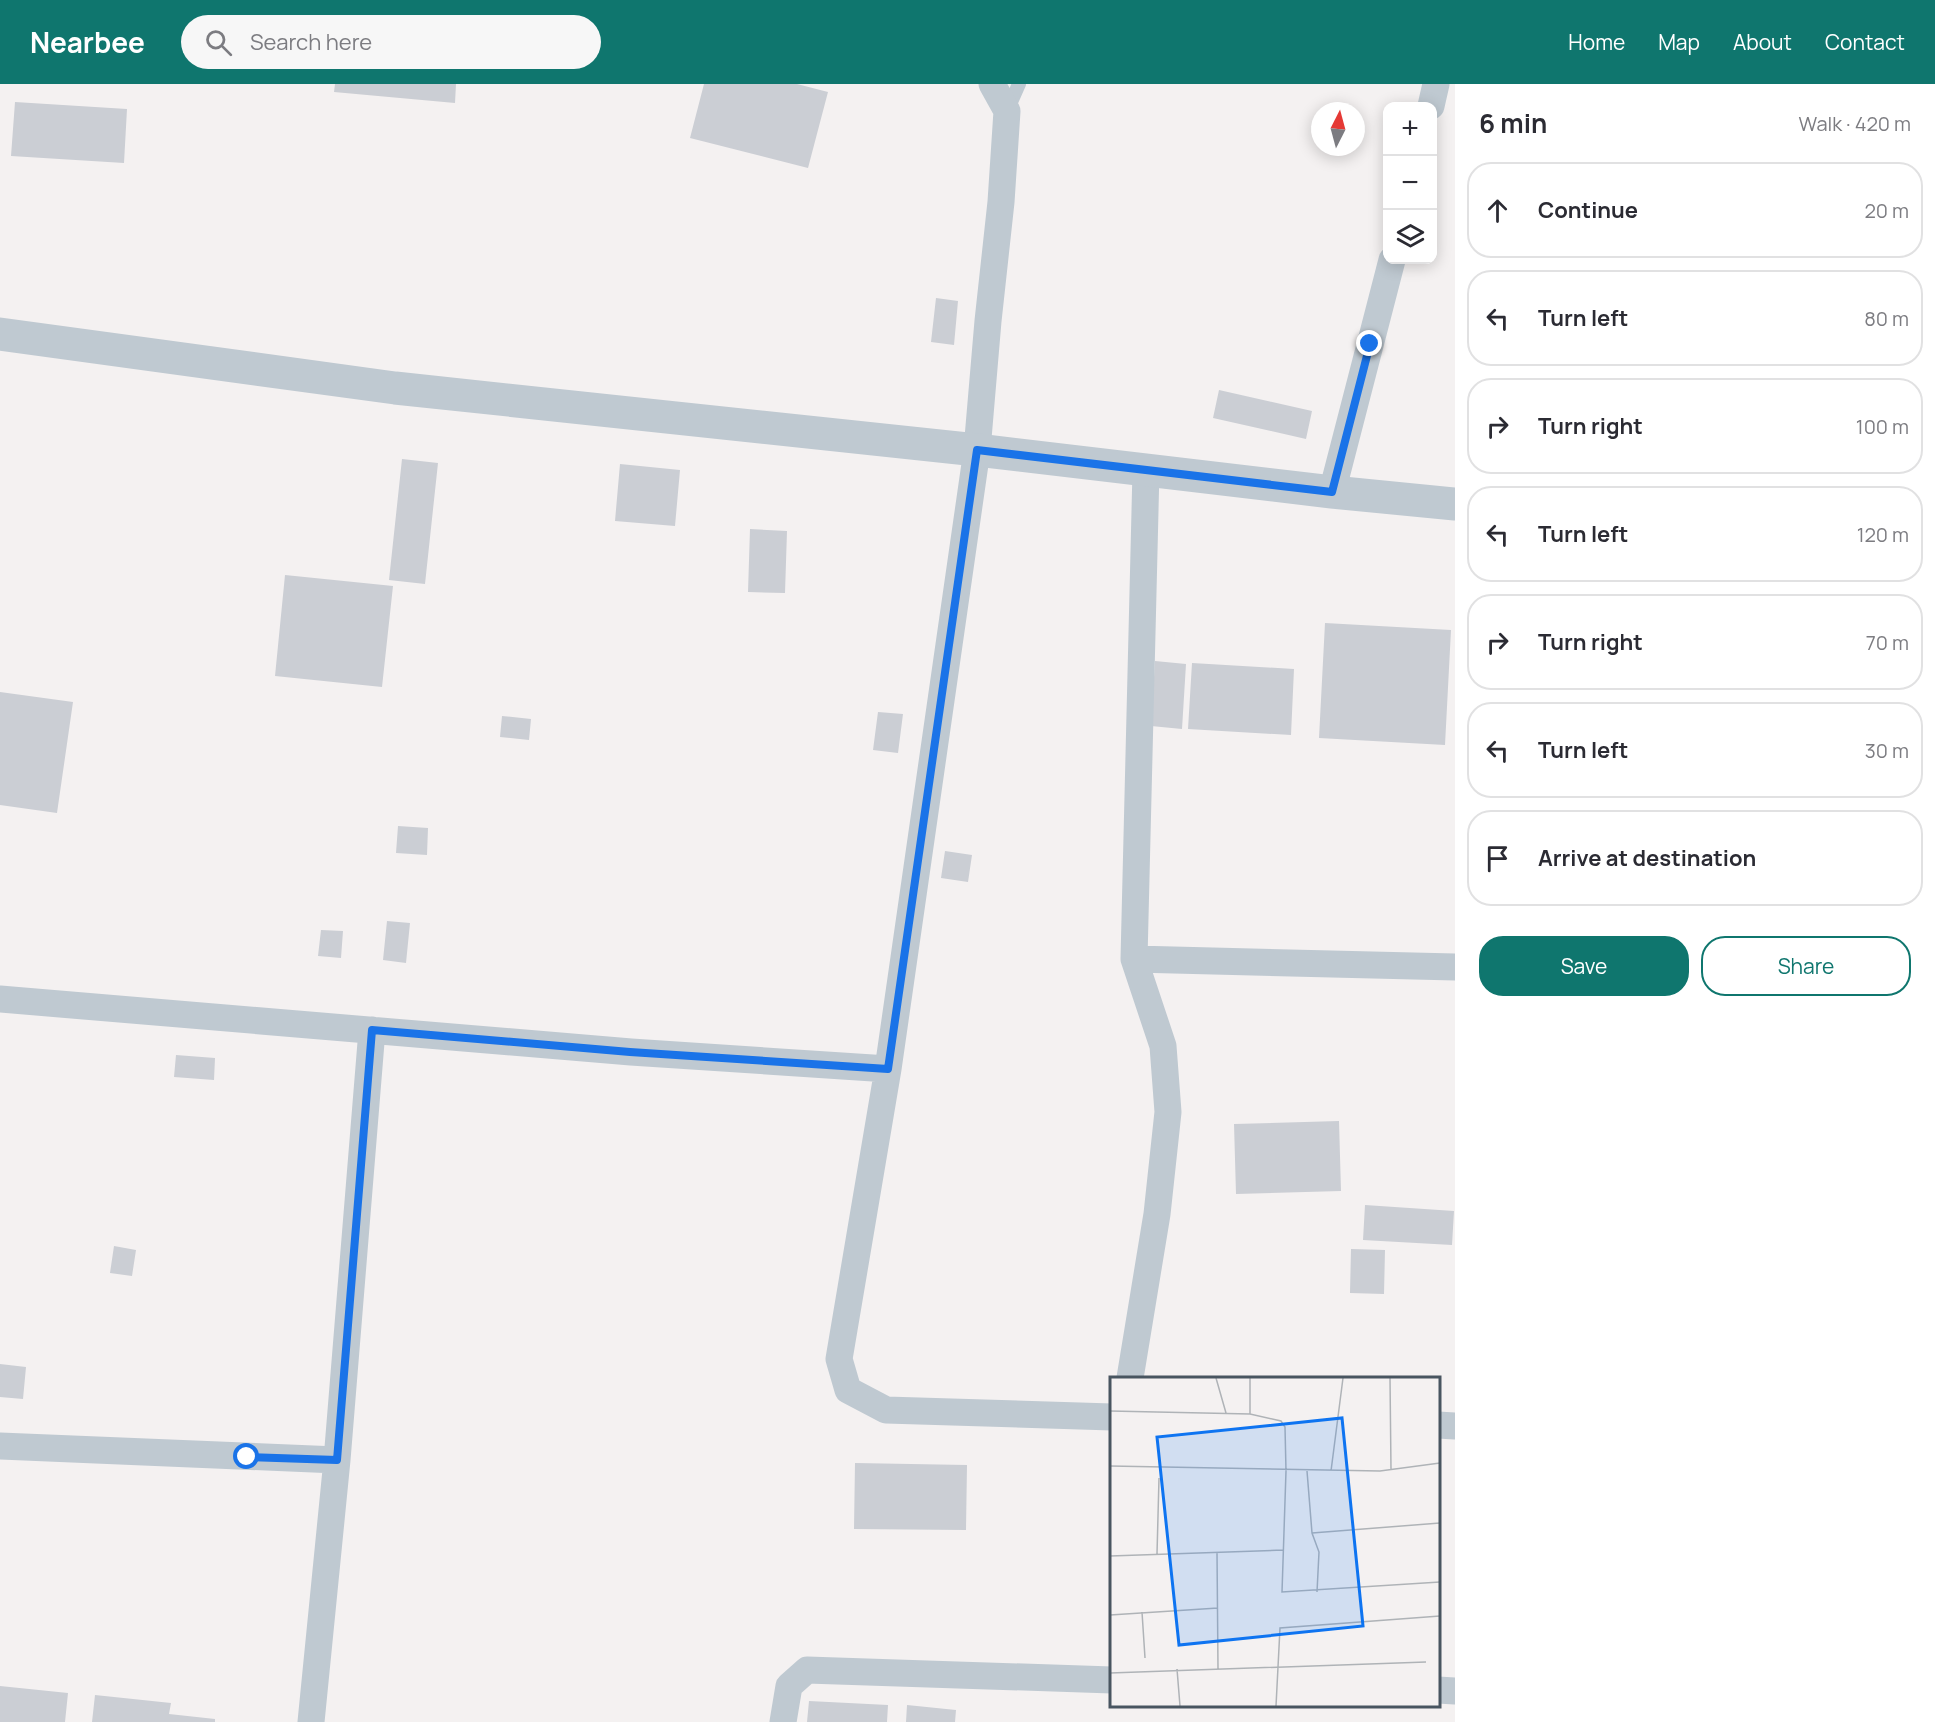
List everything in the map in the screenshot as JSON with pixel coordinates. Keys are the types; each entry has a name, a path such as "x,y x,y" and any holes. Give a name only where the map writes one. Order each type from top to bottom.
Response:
{"street":[{"path":"992,84 1007,111 1001,202 977,450 888,1069 839,1359 848,1390 886,1410 1110,1418"},
{"path":"1432,102 1436,84"},
{"path":"1332,492 1391,264"},
{"path":"0,334 395,388 1455,504"},
{"path":"1130,1377 1156,1214 1168,1112 1163,1046 1134,959 1146,470"},
{"path":"1134,959 1455,967"},
{"path":"0,999 630,1052 888,1069"},
{"path":"311,1722 337,1460 372,1030"},
{"path":"1440,1425 1455,1426"},
{"path":"0,1446 337,1460"},
{"path":"783,1722 789,1686 807,1671 1110,1680"},
{"path":"1440,1690 1455,1691"}],"lane":[{"path":"1007,111 1019,84"}],"building":[{"path":"335,84 456,84 455,103 334,92"},
{"path":"704,84 797,84 828,92 808,168 690,138"},
{"path":"15,102 127,109 124,163 11,156"},
{"path":"936,298 958,301 954,345 931,342"},
{"path":"1219,390 1312,411 1306,439 1213,418"},
{"path":"402,459 438,463 425,584 389,580"},
{"path":"620,464 680,470 675,526 615,521"},
{"path":"750,529 787,531 785,593 748,592"},
{"path":"285,575 393,586 382,687 275,676"},
{"path":"1325,623 1451,630 1445,745 1319,738"},
{"path":"1155,661 1186,664 1182,729 1151,726"},
{"path":"1192,663 1294,669 1291,735 1188,729"},
{"path":"0,692 73,702 57,813 0,805"},
{"path":"878,712 903,714 898,753 873,750"},
{"path":"502,716 531,719 529,740 500,737"},
{"path":"398,826 428,828 427,855 396,853"},
{"path":"945,851 972,855 968,882 941,878"},
{"path":"387,921 410,923 406,963 383,960"},
{"path":"321,930 343,931 341,958 318,956"},
{"path":"176,1055 215,1058 214,1080 174,1077"},
{"path":"1339,1121 1341,1191 1236,1194 1234,1124"},
{"path":"1365,1205 1454,1211 1452,1245 1363,1240"},
{"path":"114,1246 136,1250 132,1276 110,1273"},
{"path":"1351,1249 1385,1250 1384,1294 1350,1293"},
{"path":"0,1364 26,1367 23,1399 0,1397"},
{"path":"855,1463 967,1465 966,1530 854,1529"},
{"path":"0,1686 68,1693 65,1722 0,1722"},
{"path":"95,1695 171,1703 169,1714 215,1719 215,1722 92,1722"},
{"path":"809,1701 888,1705 887,1722 807,1722"},
{"path":"907,1705 956,1710 955,1722 906,1722"}],"route":[{"path":"247,1457 337,1460 372,1030 630,1052 888,1069 977,450 1332,492 1370,344"}]}
